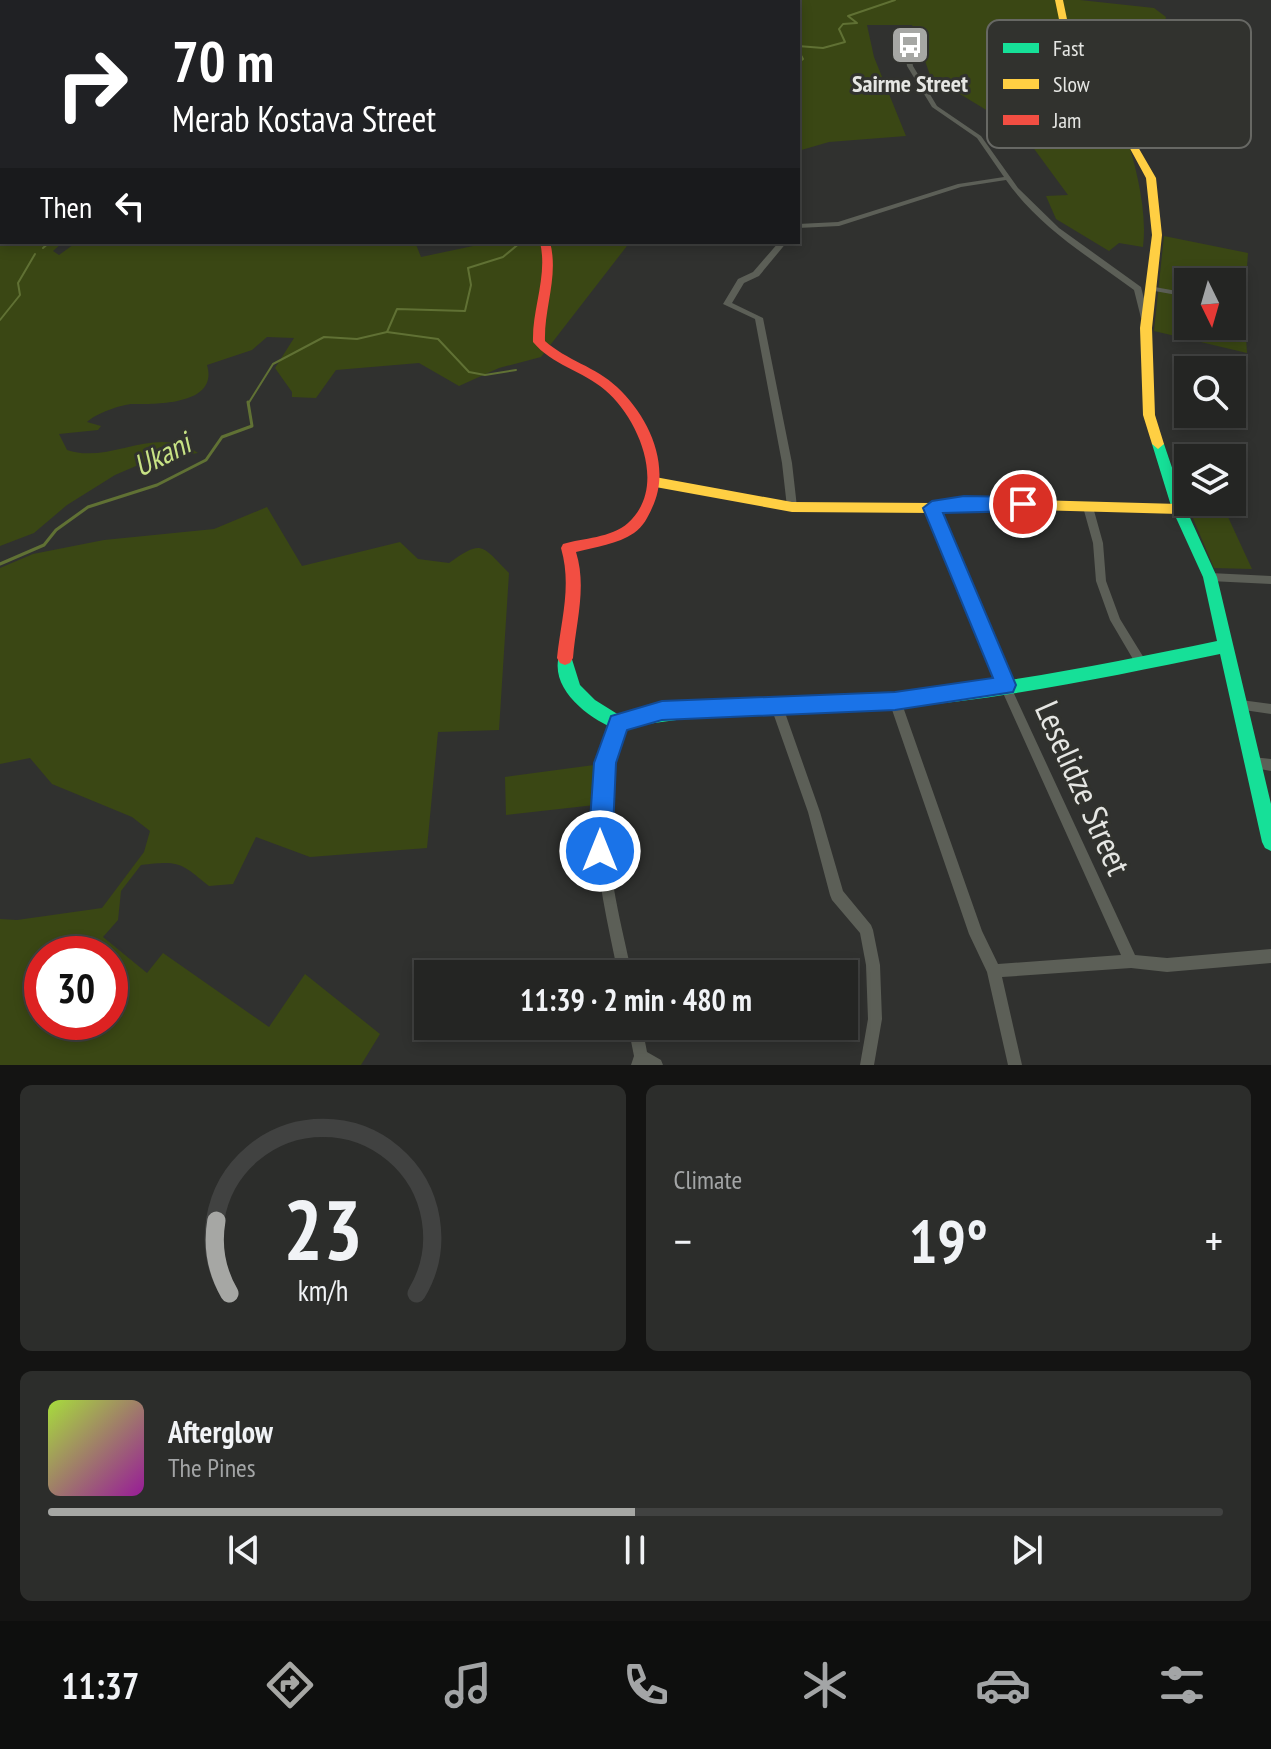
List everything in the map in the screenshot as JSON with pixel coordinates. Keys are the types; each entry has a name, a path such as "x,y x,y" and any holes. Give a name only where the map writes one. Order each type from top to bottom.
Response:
{"street":[{"path":"1059,0 1063,20"},
{"path":"903,27 910,66 935,107 979,137 1008,178 1056,230 1138,289 1146,328 1149,415 1174,493"},
{"path":"1134,148 1151,178 1157,235 1146,328"},
{"path":"800,226 839,224 960,185 1008,178"},
{"path":"546,244 553,263 537,314 539,342 575,369 601,381 629,406 653,463 655,482 643,514 629,530 568,548 579,575 565,642 567,678 582,703 618,723 662,711 895,701 1063,680 1226,646"},
{"path":"781,244 756,274 741,281 727,304 759,318 787,463 792,507"},
{"path":"1152,288 1174,292"},
{"path":"655,482 792,507 932,508 964,503 1174,509"},
{"path":"1088,507 1098,543 1101,581 1110,607 1141,663"},
{"name":"Leselidze Street","path":"932,508 1006,685 1131,961"},
{"path":"1182,516 1210,577 1271,842"},
{"path":"1210,577 1271,580"},
{"path":"895,701 976,934 994,971 1015,1065"},
{"path":"1241,705 1271,709"},
{"path":"777,707 814,812 837,895 866,930 873,965 875,1019 867,1065"},
{"path":"618,723 605,763 600,851 622,960"},
{"path":"1253,763 1271,765"},
{"path":"994,971 1131,961 1167,965 1271,956"},
{"path":"637,1040 640,1060 656,1065"}],"green space":[{"path":"800,0 1080,0 1154,8 1166,17 1165,20 987,20 987,110 955,91 934,86 912,25 867,25 874,57 906,136 829,142 800,150"},
{"path":"1033,148 1130,148 1141,194 1143,247 1119,243 1109,251 1056,219 1046,196 1068,195"},
{"path":"1164,236 1248,253 1246,280 1246,268 1174,268 1174,336 1154,331"},
{"path":"0,244 61,244 53,251 59,255 74,244 416,244 421,257 472,244 628,244 541,357 499,368 459,386 419,363 336,370 316,398 292,397 292,392 275,368 294,338 267,337 252,350 207,365 208,378 204,388 195,395 170,402 128,404 102,413 87,422 101,426 98,430 59,434 67,450 100,453 166,442 198,453 150,460 115,475 67,505 34,533 0,546"},
{"path":"1246,338 1247,353 1192,340"},
{"path":"267,507 302,566 400,542 418,559 449,563 469,550 481,548 509,573 499,730 438,732 427,848 310,857 256,837 233,884 209,886 192,872 172,863 141,865 121,891 118,920 104,936 24,936 24,1040 128,1040 128,957 147,973 163,953 269,1027 305,974 380,1034 361,1065 0,1065 0,919 17,920 102,908 144,852 150,831 132,817 52,784 30,758 0,764 0,568 33,554 104,540 214,529"},
{"path":"1192,516 1228,517 1252,569 1214,568"},
{"path":"594,765 598,769 595,805 506,815 505,777"}],"waterway":[{"name":"Ukani","path":"800,46 823,48 845,42 839,29 843,24 857,23 848,16 895,0"},
{"name":"Ukani","path":"800,54 803,59 800,61"},
{"path":"43,248 48,244"},
{"name":"Ukani","path":"387,332 397,309 465,311 471,285 468,268 503,257 519,244"},
{"path":"0,320 20,295 18,283 35,254"},
{"name":"Ukani","path":"248,404 273,364 324,337 357,339 387,332"},
{"path":"387,332 438,339 469,372 485,375 516,370"},
{"name":"Ukani","path":"0,564 44,545 56,530 88,507 157,485 206,460 222,437 252,426 248,404"}],"traffic: fast":[{"path":"1158,444 1179,509 1210,577 1271,842"},
{"path":"565,658 570,681 581,698 618,723 652,715 721,707 861,703 938,697 1062,678 1226,646"}],"traffic: slow":[{"path":"1059,0 1063,20"},
{"path":"1134,148 1151,178 1157,235 1146,328 1149,415 1158,444"},
{"path":"655,482 792,507 932,508 964,503 1174,509"}],"traffic: jam":[{"path":"545,244 549,267 540,316 539,342 556,356 612,389 634,415 649,446 653,463 650,496 632,527 614,536 568,548 574,589 565,658"}],"place":[{"name":"Sairme Street","path":"910,45"}],"route":[{"path":"600,851 605,763 618,723 650,712 895,701 1006,685 986,644 932,508 964,503 1023,504"}]}
